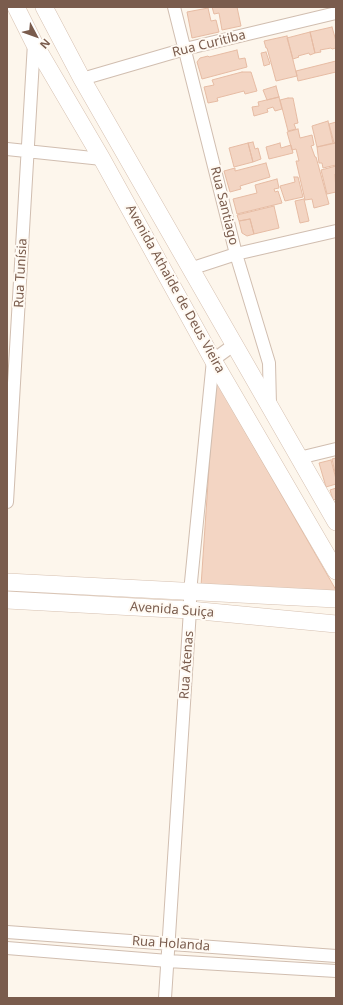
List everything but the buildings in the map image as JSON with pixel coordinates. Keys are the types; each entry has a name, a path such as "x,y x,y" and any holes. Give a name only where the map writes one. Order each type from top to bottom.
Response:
{"street":[{"name":"Avenida Athaide de Deus Vieira","path":"16,7 34,44 102,159 214,360 336,570"},
{"name":"Avenida Athaide de Deus Vieira","path":"44,7 82,79 336,522"},
{"name":"Rua Santiago","path":"174,7 236,254 269,362 270,405"},
{"name":"Rua Curitiba","path":"82,79 185,49 336,14"},
{"name":"Rua Tunísia","path":"7,502 34,44"},
{"path":"7,149 102,159"},
{"path":"190,269 236,254 336,231"},
{"path":"214,360 235,344"},
{"name":"Rua Atenas","path":"165,998 190,592 214,360"},
{"path":"299,458 336,448"},
{"name":"Avenida Suiça","path":"7,582 336,599"},
{"name":"Avenida Suiça","path":"7,600 190,610 336,624"},
{"name":"Rua Holanda","path":"7,932 336,956"},
{"name":"Rua Holanda","path":"7,948 168,961 336,971"}]}
